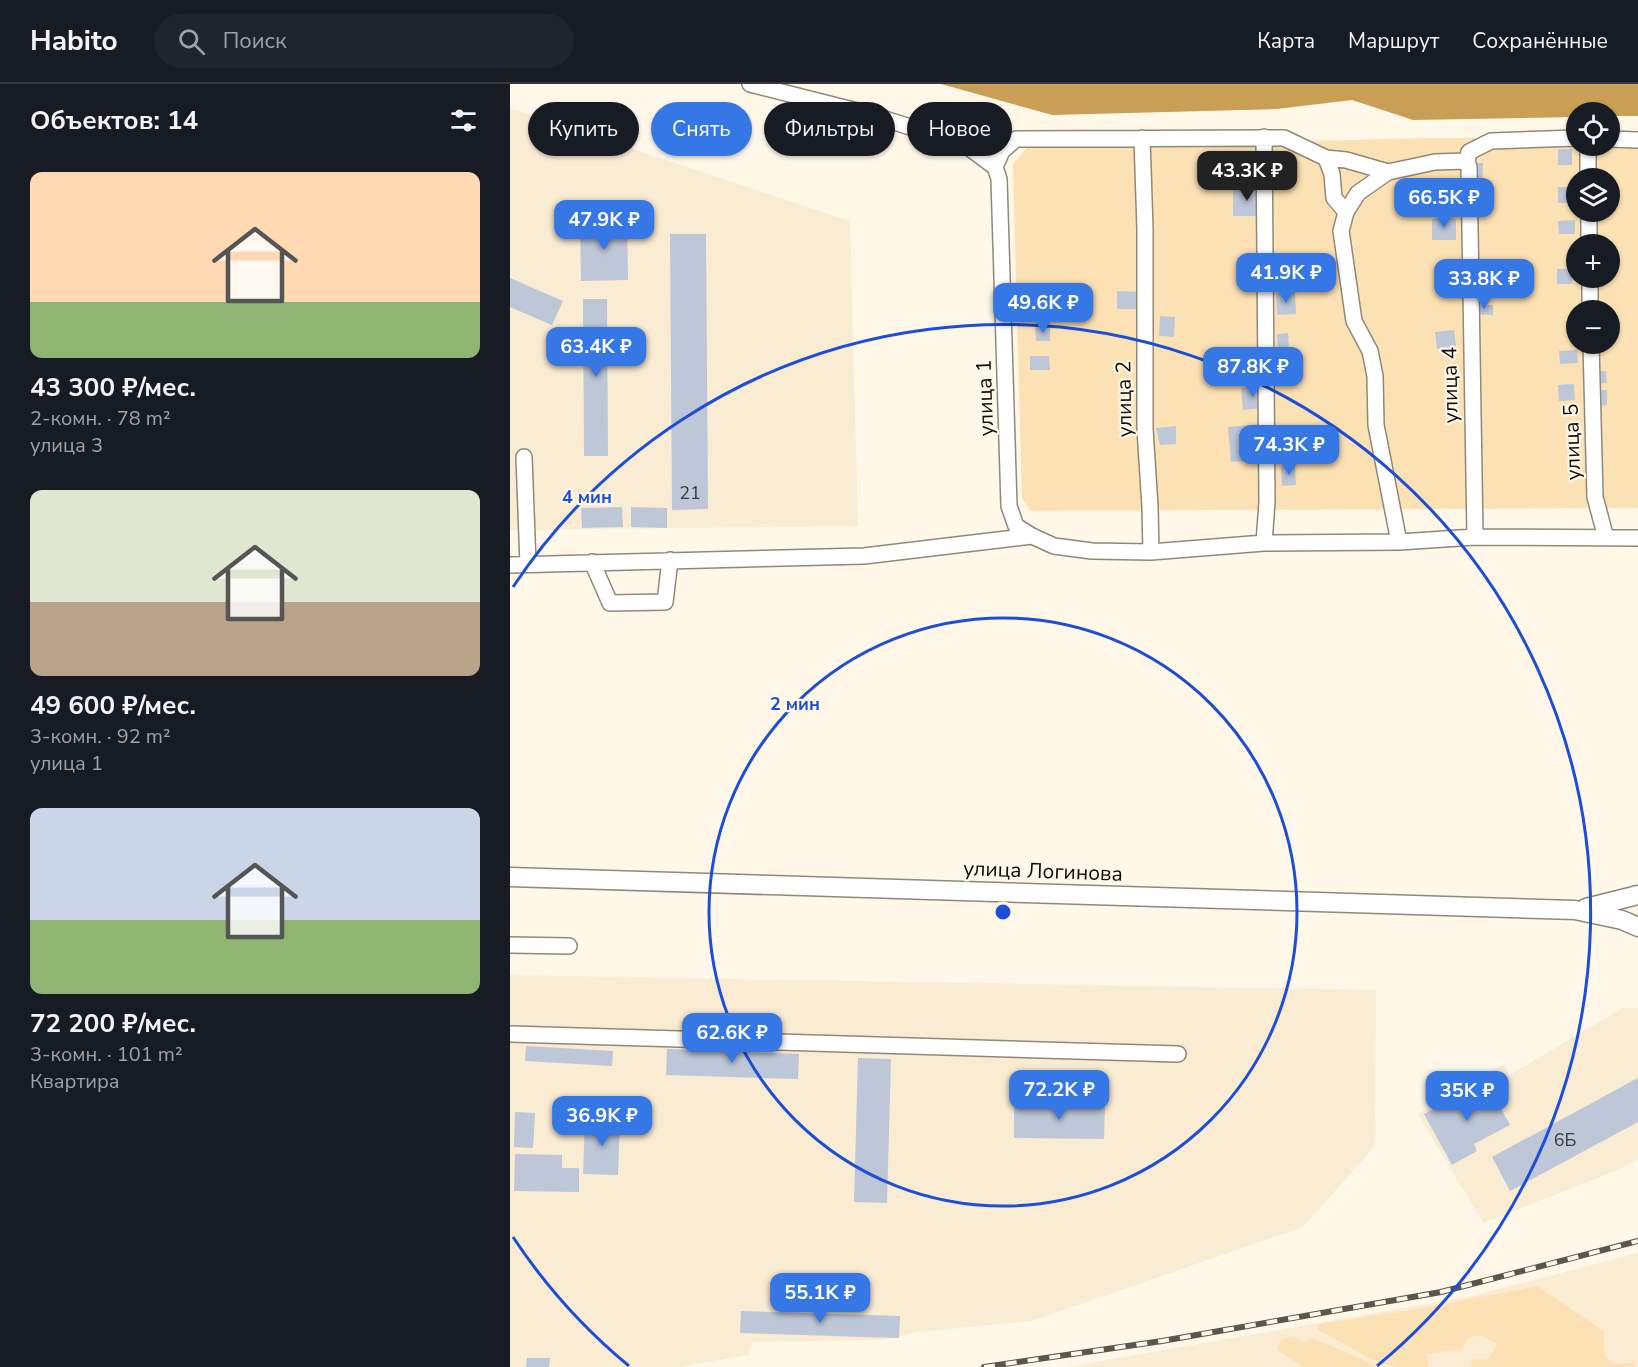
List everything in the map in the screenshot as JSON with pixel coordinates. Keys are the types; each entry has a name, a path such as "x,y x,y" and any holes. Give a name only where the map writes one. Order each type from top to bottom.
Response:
{"main road":[{"name":"улица Логинова","path":"510,877 1575,910"},
{"path":"1575,910 1609,904 1638,895"},
{"path":"1575,910 1622,920 1638,927"}],"street":[{"path":"750,84 869,114 964,144 997,173 1002,151 1016,139 1264,137 1284,138 1326,158 1346,160 1388,172"},
{"path":"1264,137 1267,502 1264,543"},
{"name":"улица 2","path":"1142,138 1145,229 1145,429 1151,552"},
{"path":"1399,542 1376,425 1375,376 1370,351 1353,321 1341,231 1346,212 1358,193 1388,172 1435,162 1467,160 1469,152 1491,141 1566,138"},
{"path":"1620,139 1638,140"},
{"path":"1326,158 1332,174 1335,198 1346,212"},
{"name":"улица 4","path":"1467,160 1469,167 1474,537"},
{"name":"улица 1","path":"997,173 1009,507 1016,526 1032,536"},
{"name":"улица 5","path":"1591,354 1595,497 1606,538"},
{"path":"524,458 528,564"},
{"path":"510,565 864,555 1032,536 1054,546 1092,551 1151,552 1264,543 1399,542 1474,537 1638,538"},
{"path":"592,562 610,603 665,602 670,560"},
{"path":"510,945 569,946"},
{"path":"510,1034 1178,1054"}],"shaded area":[{"path":"941,84 1638,84 1638,116 1620,116 1620,102 1566,102 1566,117 1413,120 1352,100 1277,109 1052,115"},
{"path":"510,108 528,114 528,156 639,156 639,151 850,221 858,526 510,530"},
{"path":"1566,138 1566,156 1620,156 1620,143 1638,138 1638,508 1030,511 1022,498 1013,164 1030,144"},
{"path":"510,975 1376,990 1375,1146 1303,1227 1032,1321 918,1332 883,1340 752,1342 749,1355 678,1367 510,1367"},
{"path":"1623,1008 1638,1008 1638,1159 1621,1169 1483,1223 1418,1114 1504,1064 1509,1075"},
{"path":"1638,1253 1638,1367 1067,1367 1472,1296"},
{"path":"1537,1286 1604,1331 1604,1355 1613,1364 1633,1363 1635,1367 1472,1367 1471,1359 1489,1359 1497,1344 1481,1335 1468,1338 1461,1349 1427,1354 1429,1367 1395,1367 1371,1359 1317,1329 1320,1324 1413,1310"},
{"path":"1292,1337 1304,1342 1312,1338 1380,1367 1303,1367 1277,1350 1280,1340"}],"building":[{"path":"1558,149 1566,149 1566,156 1572,156 1572,165 1558,165"},
{"path":"1473,163 1483,163 1482,185 1472,184"},
{"path":"1558,187 1566,187 1566,203 1558,203"},
{"path":"1233,188 1261,188 1261,216 1233,216"},
{"path":"1456,218 1456,240 1432,240 1432,219"},
{"path":"627,221 628,280 581,281 580,222"},
{"path":"1558,221 1575,222 1575,234 1559,234"},
{"path":"670,234 706,234 708,509 672,510"},
{"path":"1280,255 1297,255 1296,273 1279,273"},
{"path":"1557,269 1566,269 1566,284 1557,284"},
{"path":"510,278 563,301 552,325 510,307"},
{"path":"1117,291 1142,292 1142,309 1117,309"},
{"path":"1295,292 1296,314 1277,315 1276,293"},
{"path":"583,299 607,299 608,456 584,456"},
{"path":"1475,305 1493,305 1493,315 1475,314"},
{"path":"1160,316 1175,317 1174,337 1159,336"},
{"path":"1035,327 1050,327 1050,341 1036,341"},
{"path":"1454,330 1456,347 1437,349 1435,332"},
{"path":"1288,333 1289,349 1278,350 1277,334"},
{"path":"1559,351 1566,351 1566,354 1577,354 1578,363 1560,364"},
{"path":"1030,356 1049,356 1050,370 1030,370"},
{"path":"1286,365 1288,384 1278,384 1277,366"},
{"path":"1595,371 1606,371 1607,383 1596,384"},
{"path":"1574,384 1575,400 1559,401 1558,385"},
{"path":"1263,386 1265,408 1243,410 1241,388"},
{"path":"1595,390 1607,390 1607,405 1596,406"},
{"path":"1262,424 1265,459 1231,462 1228,427"},
{"path":"1176,426 1176,444 1160,445 1156,428"},
{"path":"1295,465 1296,485 1282,486 1281,466"},
{"path":"622,507 623,527 582,528 581,508"},
{"path":"631,507 667,508 667,528 631,527"},
{"path":"526,1046 613,1051 612,1066 525,1061"},
{"path":"667,1049 799,1054 798,1079 666,1075"},
{"path":"858,1058 891,1059 887,1203 854,1202"},
{"path":"1638,1078 1638,1122 1510,1191 1492,1157"},
{"path":"1486,1081 1510,1125 1474,1144 1477,1151 1452,1165 1424,1114"},
{"path":"1014,1104 1105,1105 1104,1139 1014,1138"},
{"path":"515,1112 535,1113 533,1148 514,1147"},
{"path":"585,1119 620,1120 618,1175 583,1174"},
{"path":"515,1154 562,1155 562,1168 579,1168 579,1192 514,1191"},
{"path":"741,1311 900,1316 899,1338 740,1333"},
{"path":"527,1358 550,1358 549,1367 526,1367"}],"railway":[{"path":"984,1367 1162,1341 1441,1292 1638,1241"}]}
